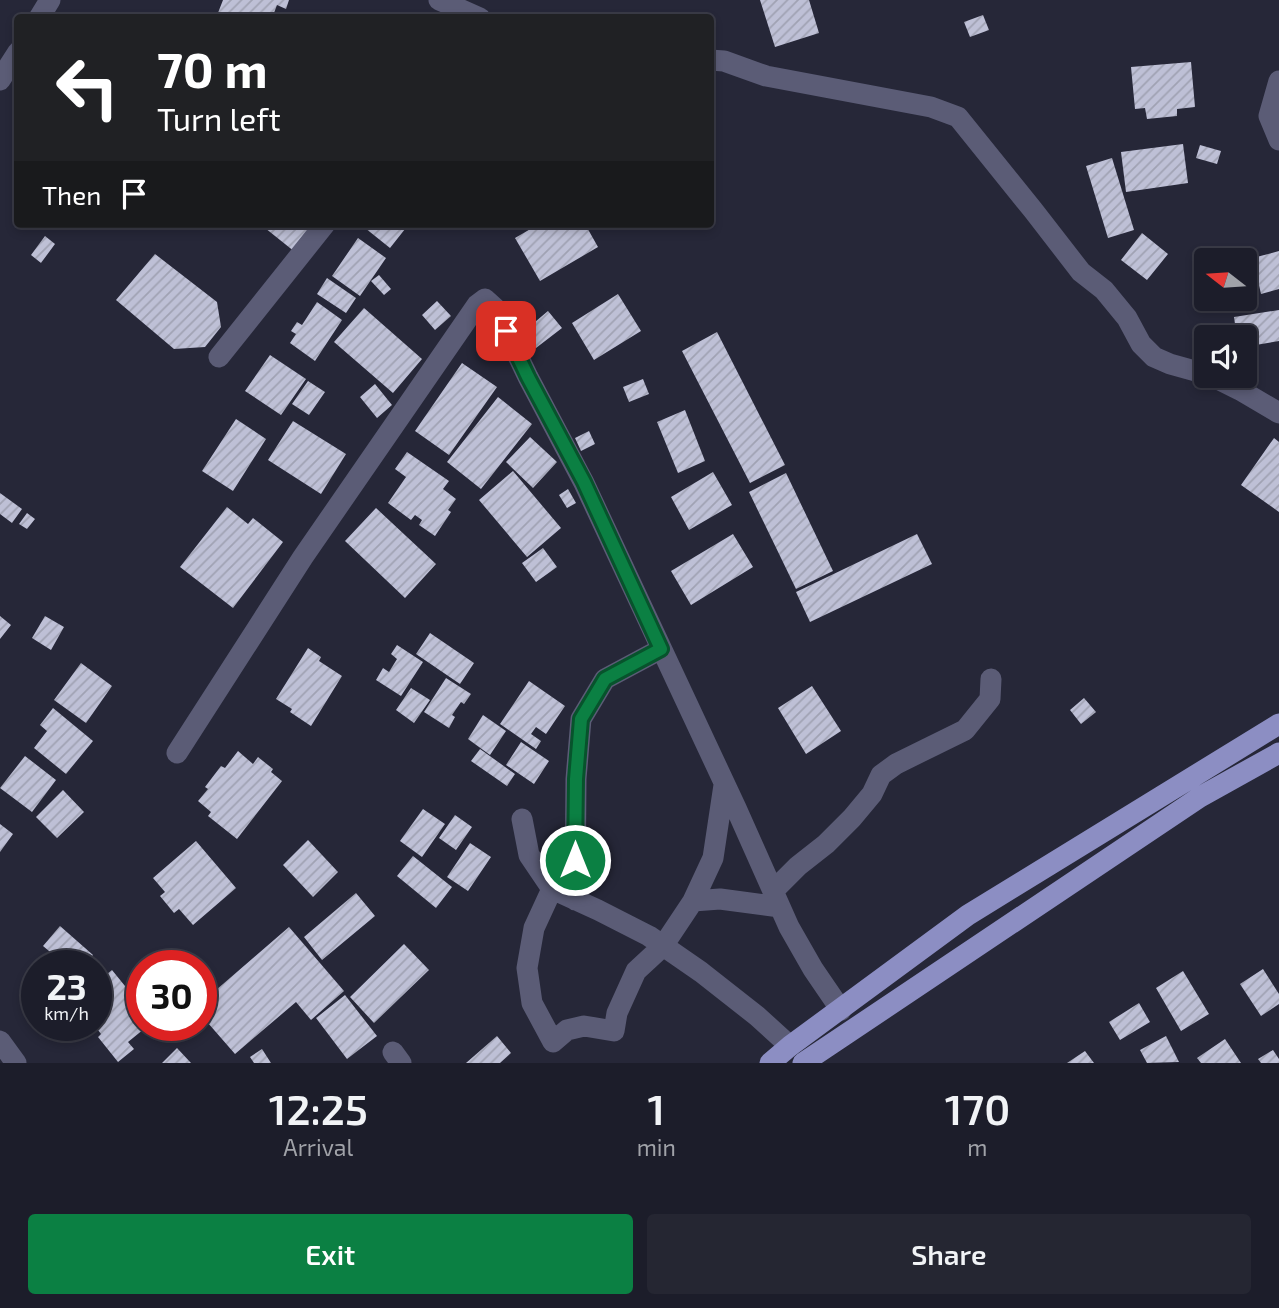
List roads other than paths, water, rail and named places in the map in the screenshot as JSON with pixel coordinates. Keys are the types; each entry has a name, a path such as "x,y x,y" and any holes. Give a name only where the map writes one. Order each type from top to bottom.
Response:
{"main road":[{"path":"796,1054 841,1010 968,915 1279,724"},
{"path":"770,1063 796,1054 1200,797 1279,753"}],"street":[{"path":"439,0 471,14"},
{"path":"0,80 14,58"},
{"path":"714,60 724,61 766,76 930,107 958,117 1081,272 1104,290 1127,318 1140,344 1154,357 1194,371"},
{"path":"1279,81 1269,116 1279,140"},
{"path":"219,357 322,228"},
{"path":"177,753 303,557 477,304 485,299 495,309 584,482 795,938 841,1010"},
{"path":"1236,388 1279,414"},
{"path":"575,900 576,779 581,719 605,679 661,649"},
{"path":"776,899 798,866 826,844 852,818 872,794 881,775 896,764 965,730 989,699 991,679"},
{"path":"552,889 534,928 527,968 532,1003 553,1042 567,1030 584,1026 614,1031 617,1013 636,971 663,946 693,901 713,858 724,783"},
{"path":"522,819 529,855 552,889 649,936 701,972 757,1017 796,1054"},
{"path":"693,901 776,899"},
{"path":"0,1041 16,1063"}]}
